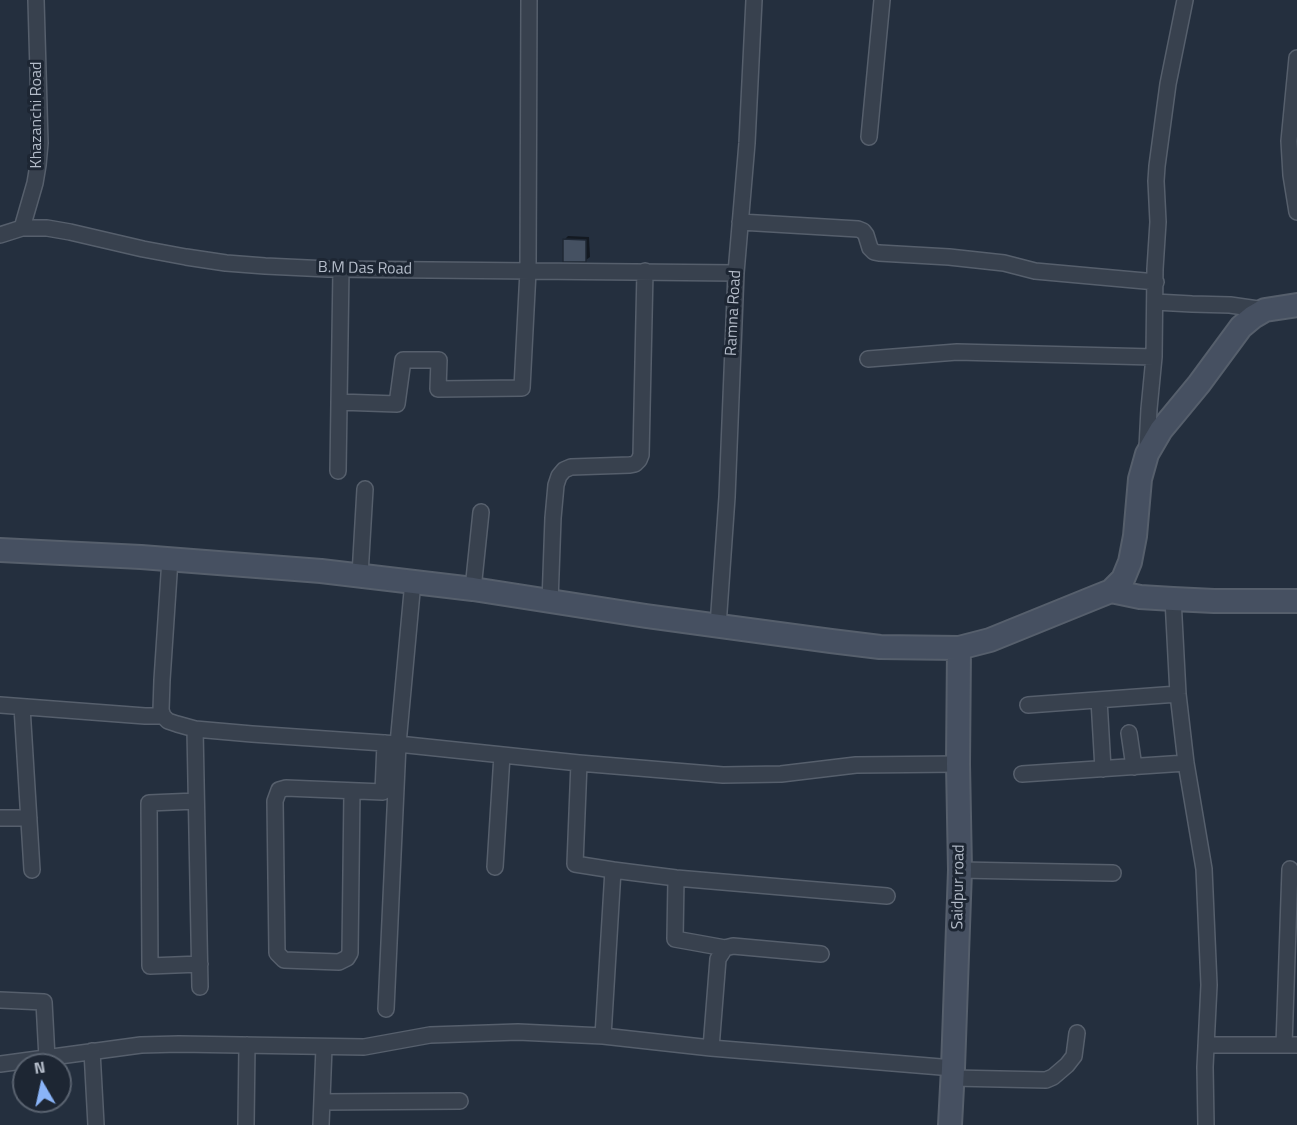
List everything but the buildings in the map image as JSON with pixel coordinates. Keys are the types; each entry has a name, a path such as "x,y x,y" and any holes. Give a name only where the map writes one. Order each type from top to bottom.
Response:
{"main road":[{"path":"0,550 302,569 473,589 718,626 880,647 959,648 990,640 1112,591 1123,579 1130,562 1135,536 1140,479 1147,454 1161,430 1241,327 1265,310 1297,305"},
{"path":"1112,591 1140,597 1173,599 1297,601"},
{"name":"Saidpur road","path":"950,1125 960,870 959,648"}],"street":[{"name":"Khazanchi Road","path":"22,228 35,183 40,143 36,0"},
{"path":"339,402 397,404 403,360 439,360 438,389 522,388 528,271 529,0"},
{"name":"Ramna Road","path":"718,626 727,496 736,273 751,83 754,0"},
{"path":"869,137 882,0"},
{"path":"1147,454 1154,357 1158,222 1157,166 1168,84 1185,0"},
{"path":"1297,58 1289,141 1291,175 1297,212"},
{"path":"740,222 858,229 866,235 870,248 879,253 958,258 1004,263 1035,271 1156,282"},
{"name":"B.M Das Road","path":"0,235 22,228 47,228 142,249 226,263 265,266 341,269 736,273"},
{"path":"338,471 341,269"},
{"path":"550,602 553,518 559,476 571,467 635,464 641,455 645,271"},
{"path":"1155,302 1230,304 1265,310"},
{"path":"868,359 957,352 1154,357"},
{"path":"360,575 365,489"},
{"path":"473,589 481,512"},
{"path":"170,559 161,710 168,721 195,729 391,744 723,775 781,774 856,765 958,764"},
{"path":"352,791 350,953 347,958 339,962 284,960 277,953 276,801 279,790 286,788 383,792 413,581"},
{"path":"1173,599 1178,694 1186,763 1204,869 1209,985 1205,1067 1206,1125"},
{"path":"1028,705 1178,694"},
{"path":"1099,700 1103,769"},
{"path":"0,705 163,716"},
{"path":"22,707 32,870"},
{"path":"195,729 200,987"},
{"path":"1129,733 1134,767"},
{"path":"386,1009 391,744"},
{"path":"495,867 502,755"},
{"path":"579,763 575,864 676,878 887,896"},
{"path":"1022,774 1186,763"},
{"path":"196,801 148,803 150,966 200,964"},
{"path":"0,818 29,818"},
{"path":"1206,1045 1290,1045 1290,869"},
{"path":"603,1036 613,870"},
{"path":"960,870 1113,873"},
{"path":"676,878 675,939 725,948 734,946 821,954"},
{"path":"711,1048 718,959 725,948"},
{"path":"0,1000 44,1002 48,1053"},
{"path":"72,1054 141,1045 364,1047 430,1035 518,1032 603,1036 953,1073 1046,1080 1059,1072 1074,1056 1077,1033"},
{"path":"246,1125 247,1045"},
{"path":"321,1125 324,1047"},
{"path":"92,1051 96,1125"},
{"path":"322,1102 460,1101"}]}
